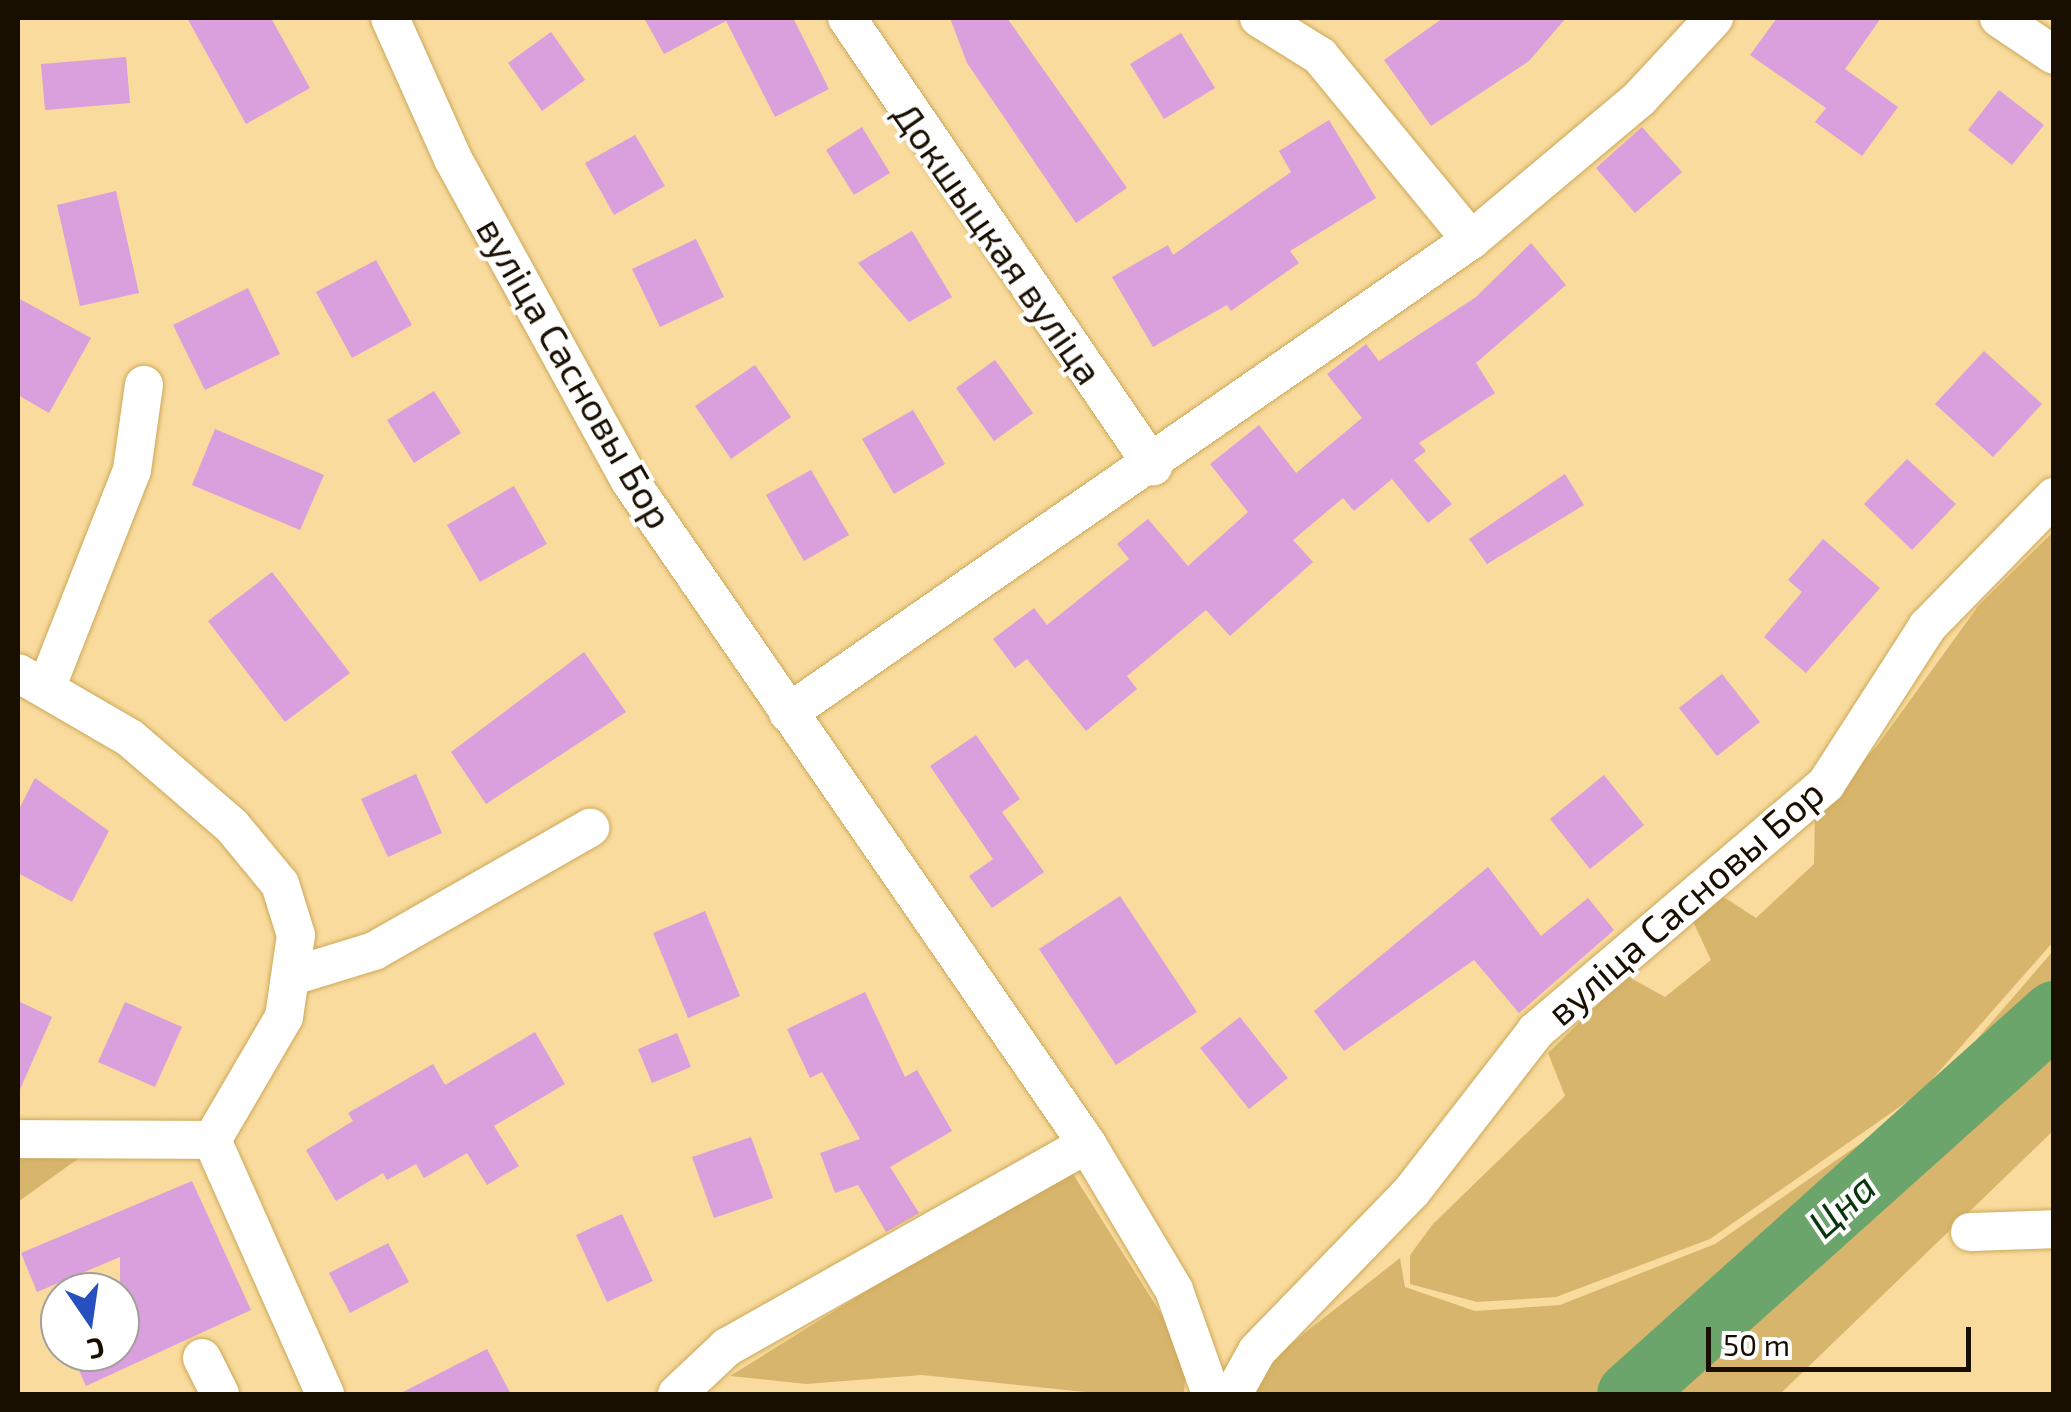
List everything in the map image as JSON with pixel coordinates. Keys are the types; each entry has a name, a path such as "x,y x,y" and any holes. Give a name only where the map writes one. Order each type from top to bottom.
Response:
{"street":[{"name":"вуліца Сасновы Бор","path":"390,18 453,159 630,481 1087,1144 1174,1290 1211,1394"},
{"name":"Докшыцкая вуліца","path":"847,18 1152,466"},
{"path":"1259,18 1320,56 1471,240"},
{"path":"1311,18 1320,56"},
{"path":"788,713 1152,466 1471,240 1640,98 1714,18"},
{"path":"1999,18 2054,56"},
{"path":"144,385 132,470 32,680 130,738 250,846 292,908 296,975 267,1057 212,1140"},
{"name":"вуліца Сасновы Бор","path":"1233,1394 1258,1351 1412,1191 1536,1031 1826,784 1927,627 2054,496"},
{"path":"296,975 374,951 590,828"},
{"path":"18,1139 212,1140"},
{"path":"212,1140 325,1394"},
{"path":"677,1394 727,1347 1087,1144"},
{"path":"1970,1232 2054,1229"},
{"path":"202,1358 220,1394"}],"shaded area":[{"path":"2053,532 2053,942 1921,1092 1710,1239 1556,1297 1477,1302 1410,1284 1410,1255 1433,1224 1565,1096 1548,1053 1627,976 1665,997 1711,960 1690,915 1716,892 1756,918 1814,864 1815,812 1877,746 1979,605"},
{"path":"2053,951 2053,1131 1780,1394 1256,1394 1259,1369 1400,1258 1405,1287 1475,1311 1560,1305 1715,1244 1926,1098"},
{"path":"18,1139 104,1140 18,1202"},
{"path":"1068,1166 1187,1355 1184,1393 1104,1394 922,1375 806,1384 730,1376"}],"building":[{"path":"187,18 271,18 310,88 246,124"},
{"path":"644,18 793,18 829,89 775,117 726,21 664,54"},
{"path":"950,18 1007,18 1127,188 1076,223 967,63"},
{"path":"1443,18 1566,18 1529,61 1431,126 1384,60"},
{"path":"1777,18 1881,18 1845,69 1898,107 1862,156 1815,122 1826,108 1750,55"},
{"path":"551,32 585,80 542,111 508,63"},
{"path":"1181,33 1215,88 1164,119 1130,64"},
{"path":"126,57 130,103 45,110 41,64"},
{"path":"1999,90 2044,125 2012,165 1968,130"},
{"path":"1329,120 1376,198 1290,251 1299,263 1231,311 1227,305 1153,347 1112,277 1168,245 1173,255 1291,172 1279,151"},
{"path":"862,127 890,173 854,195 826,150"},
{"path":"1642,127 1682,172 1635,213 1596,168"},
{"path":"635,135 665,186 614,215 585,163"},
{"path":"116,191 139,293 80,306 57,205"},
{"path":"912,231 952,297 909,322 858,263"},
{"path":"696,239 724,297 660,327 632,269"},
{"path":"1531,243 1566,285 1476,363 1495,393 1419,443 1426,451 1414,460 1452,504 1428,523 1392,479 1354,511 1343,498 1293,540 1313,562 1230,636 1206,610 1127,676 1137,689 1086,731 1027,659 1015,668 993,639 1034,608 1047,625 1129,559 1117,544 1148,519 1188,566 1248,512 1210,464 1259,425 1296,473 1362,418 1327,374 1366,344 1379,361 1476,297"},
{"path":"376,260 412,325 352,358 316,292"},
{"path":"248,288 280,354 205,390 173,325"},
{"path":"18,298 91,338 49,413 18,395"},
{"path":"1984,351 2042,404 1993,457 1935,404"},
{"path":"995,360 1033,413 994,441 956,388"},
{"path":"755,365 791,417 731,459 695,406"},
{"path":"434,391 461,433 414,463 387,420"},
{"path":"913,410 945,464 894,494 862,439"},
{"path":"215,429 324,475 300,530 192,485"},
{"path":"1907,459 1956,504 1912,550 1864,504"},
{"path":"811,470 849,535 804,561 766,495"},
{"path":"1565,474 1584,505 1487,564 1469,539"},
{"path":"514,486 547,544 480,582 447,525"},
{"path":"1823,539 1880,588 1806,673 1764,637 1802,592 1788,580"},
{"path":"272,572 350,673 285,722 208,621"},
{"path":"584,652 626,712 486,804 451,752"},
{"path":"1722,674 1760,722 1717,756 1679,708"},
{"path":"976,735 1020,799 1002,812 1044,872 992,908 969,876 993,859 930,766"},
{"path":"416,774 442,833 388,857 361,799"},
{"path":"1604,775 1644,825 1590,869 1550,819"},
{"path":"35,778 109,831 72,902 18,873 18,811"},
{"path":"1488,867 1541,936 1588,898 1614,930 1519,1013 1474,960 1344,1051 1314,1011"},
{"path":"1120,896 1197,1012 1116,1065 1039,949"},
{"path":"705,911 740,996 688,1018 653,933"},
{"path":"865,992 905,1077 917,1070 952,1131 890,1167 919,1213 886,1232 858,1185 835,1193 820,1153 860,1139 822,1072 810,1078 787,1029"},
{"path":"18,1001 52,1017 18,1094"},
{"path":"125,1002 182,1027 155,1087 98,1062"},
{"path":"1240,1017 1288,1078 1249,1109 1200,1048"},
{"path":"535,1032 565,1084 494,1126 519,1166 487,1185 467,1153 424,1178 416,1164 387,1180 383,1173 336,1201 306,1150 353,1121 348,1113 433,1064 445,1085"},
{"path":"677,1033 691,1067 652,1083 638,1049"},
{"path":"751,1137 773,1198 714,1218 692,1157"},
{"path":"192,1181 251,1310 140,1361 140,1272 120,1272 120,1257 84,1272 40,1272 37,1292 21,1253"},
{"path":"622,1214 653,1281 607,1302 576,1235"},
{"path":"388,1243 409,1282 350,1313 329,1273"},
{"path":"487,1349 511,1394 399,1394"},
{"path":"80,1372 116,1372 86,1386"}],"waterway":[{"name":"Цна","path":"1629,1394 2054,1013"}]}
